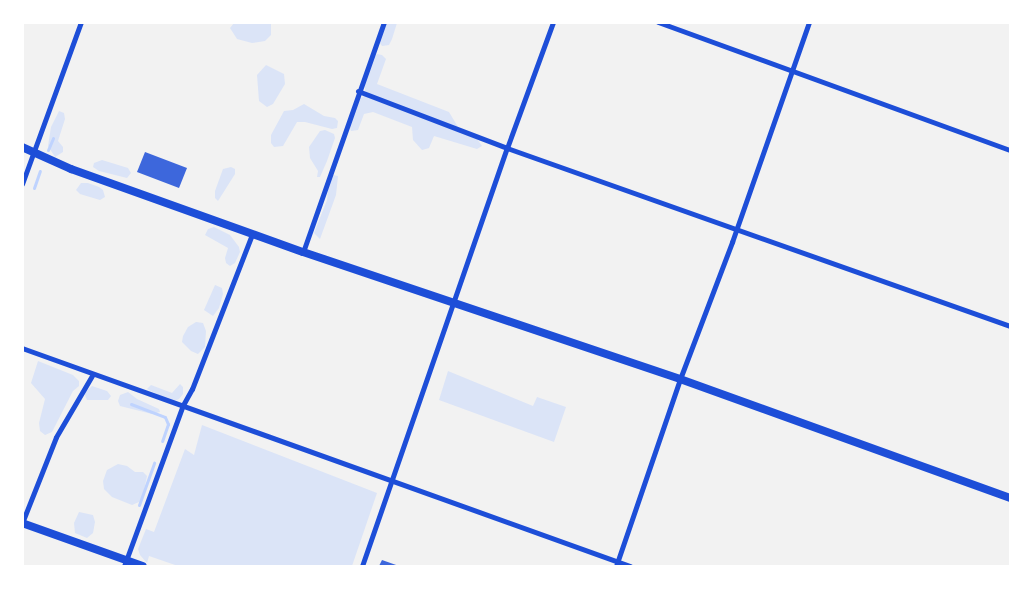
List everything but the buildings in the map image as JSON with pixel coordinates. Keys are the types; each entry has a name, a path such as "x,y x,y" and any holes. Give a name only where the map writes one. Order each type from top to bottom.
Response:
{"street":[{"path":"22,184 81,22"},
{"path":"303,252 358,91 384,22"},
{"path":"362,566 507,148 553,22"},
{"path":"658,22 1010,150"},
{"path":"616,564 680,379 736,230 809,22"},
{"path":"358,91 507,148 1010,326"},
{"path":"22,146 71,169 252,234 680,379 1010,498"},
{"path":"125,564 183,405 192,389 252,234"},
{"path":"22,348 616,564 630,566"},
{"path":"94,374 56,437 22,523 125,564 143,566"}],"shaded area":[{"path":"234,23 271,23 271,35 265,41 252,43 237,39 230,28"},
{"path":"385,23 397,23 389,45 382,46 379,42"},
{"path":"377,54 382,55 386,59 377,84 449,112 458,127 477,139 482,146 477,149 434,136 429,148 422,150 413,140 412,127 373,112 364,114 358,130 351,131 349,126 357,100 366,95 364,83 373,58"},
{"path":"266,65 284,74 285,84 273,104 267,107 259,101 257,75"},
{"path":"304,104 324,116 335,118 338,121 337,128 332,129 305,122 297,122 283,146 274,147 271,143 271,135 284,111 293,110"},
{"path":"59,111 64,113 65,119 58,141 63,147 63,152 55,157 48,146 51,127"},
{"path":"325,130 334,134 335,138 320,177 317,177 318,171 310,158 309,147 320,131"},
{"path":"102,160 128,168 131,173 127,178 99,171 93,167 94,163"},
{"path":"231,167 235,169 235,174 218,201 215,198 215,191 223,169"},
{"path":"333,175 338,176 336,195 320,239 314,233 327,200 329,179"},
{"path":"81,183 88,183 99,187 103,190 105,197 100,200 80,194 76,190"},
{"path":"214,227 230,235 239,247 240,252 235,263 230,266 226,263 225,258 228,248 205,235 208,229"},
{"path":"215,285 222,288 223,294 219,308 213,316 204,310"},
{"path":"196,322 203,323 206,331 205,347 198,354 191,351 182,342 188,327"},
{"path":"38,361 73,375 79,381 79,386 73,391 52,432 45,435 40,431 39,423 45,399 31,383"},
{"path":"448,371 533,406 537,397 566,407 554,442 439,400"},
{"path":"180,384 183,387 183,394 179,399 172,402 147,389 151,385 172,393"},
{"path":"92,386 107,391 111,396 108,400 87,400 84,393"},
{"path":"128,392 137,399 159,409 160,412 152,414 120,406 118,401 120,395"},
{"path":"202,425 377,493 352,566 178,566 149,556 147,563 140,555 138,549 146,529 154,532 185,449 194,455"},
{"path":"118,464 127,466 135,472 143,472 147,476 143,495 139,502 132,505 112,497 104,489 103,481 107,470"},
{"path":"79,512 93,515 95,522 93,533 87,538 75,533 74,523"}],"waterway":[{"path":"48,150 53,138"},
{"path":"34,188 40,171"},
{"path":"131,404 165,417 168,424 162,441"},
{"path":"139,505 154,463"}]}
